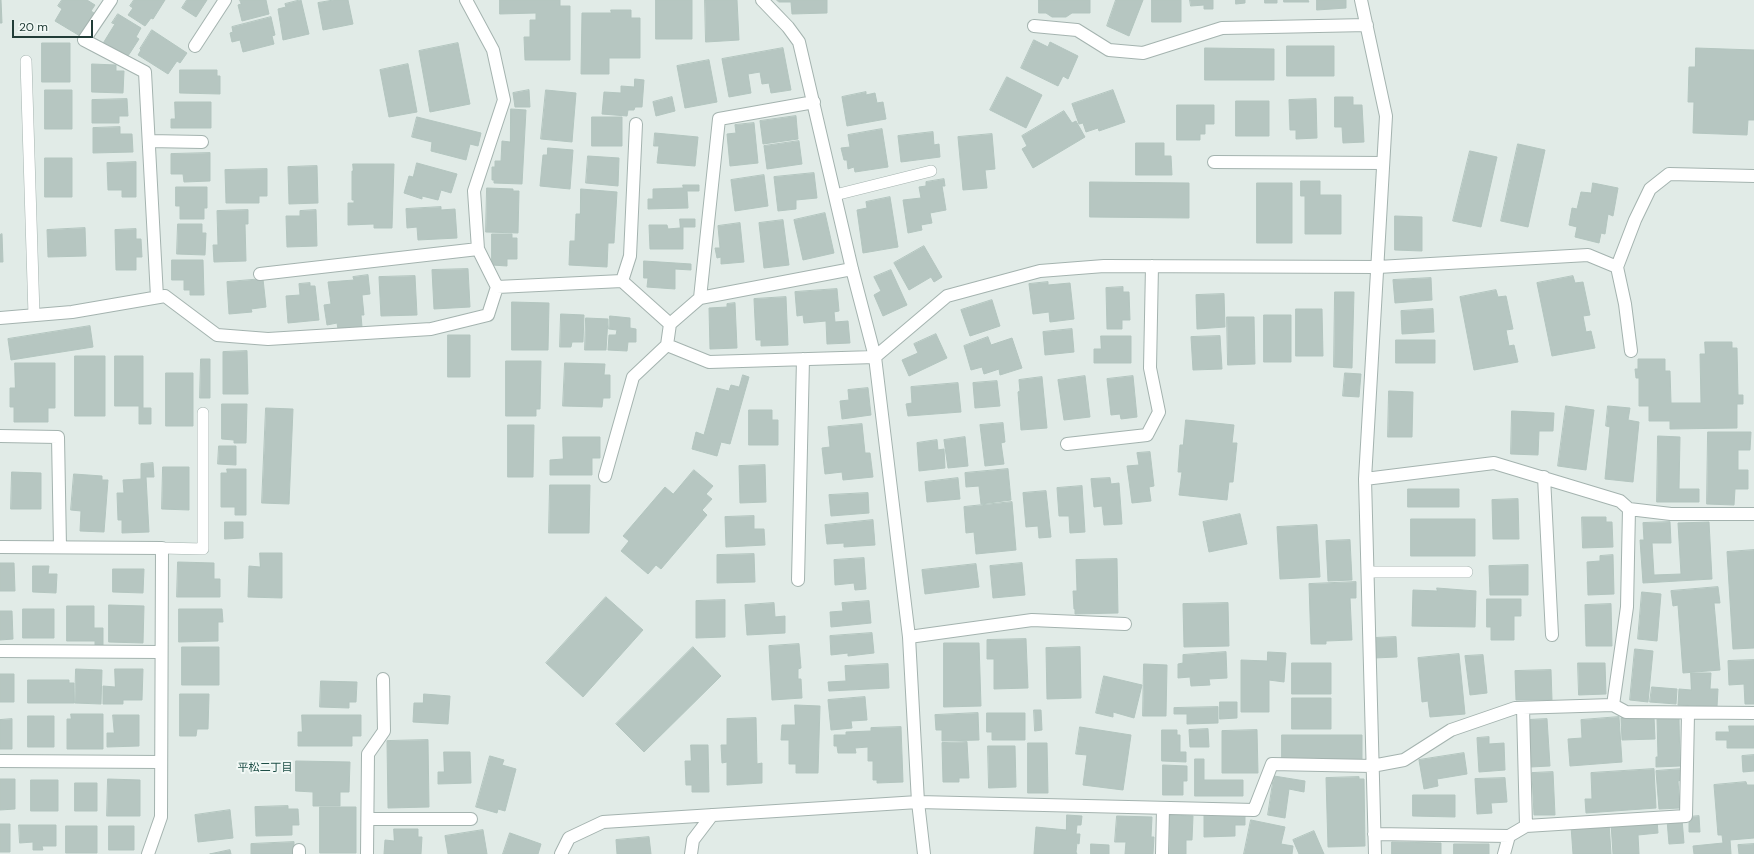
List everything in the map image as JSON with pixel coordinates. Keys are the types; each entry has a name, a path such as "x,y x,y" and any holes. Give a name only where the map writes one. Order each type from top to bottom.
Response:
{"street":[{"path":"111,0 84,40 144,72 157,298"},
{"path":"195,46 225,0"},
{"path":"0,318 72,312 165,296 217,335 268,339 431,329 488,314 497,287 478,249 474,191 504,100 493,50 466,0"},
{"path":"762,0 788,27 799,42 852,269 875,358 910,638 918,802 924,854"},
{"path":"1361,0 1386,116 1365,479 1375,854"},
{"path":"1034,26 1077,30 1108,50 1143,53 1222,28 1367,25"},
{"path":"700,298 719,119 814,102"},
{"path":"622,281 630,256 636,124"},
{"path":"149,141 202,142"},
{"path":"1214,162 1383,163"},
{"path":"1631,351 1626,304 1617,268 1635,220 1650,189 1669,174 1754,176"},
{"path":"260,274 478,249"},
{"path":"667,345 710,362 875,358 947,296 1040,271 1104,266 1378,267 1588,255 1617,268"},
{"path":"1067,444 1147,435 1159,412 1150,368 1152,266"},
{"path":"605,476 633,377 667,345 670,324 700,298 852,269"},
{"path":"497,287 622,281 670,324"},
{"path":"798,580 803,359"},
{"path":"0,436 58,437 60,548"},
{"path":"1365,479 1494,463 1620,501 1629,509 1671,514 1754,514"},
{"path":"1544,478 1552,634"},
{"path":"1613,705 1627,607 1629,509"},
{"path":"0,547 162,548 160,652 161,817 148,854"},
{"path":"910,638 1032,620 1125,624"},
{"path":"0,651 160,652"},
{"path":"367,854 369,819 368,754 384,731 383,679"},
{"path":"561,854 569,838 603,822 712,815 918,802 1254,810 1272,764 1372,766 1404,760 1451,730 1515,708 1613,705 1626,712 1688,714 1754,713"},
{"path":"1523,708 1526,826"},
{"path":"1374,834 1509,836 1526,826 1686,816 1688,714"},
{"path":"0,760 160,762"},
{"path":"1162,854 1163,809"},
{"path":"691,854 693,840 712,815"},
{"path":"369,819 470,819"},
{"path":"1504,854 1509,836"}],"lane":[{"path":"26,61 34,315"},
{"path":"835,195 931,171"},
{"path":"162,548 203,549 203,413"},
{"path":"1368,572 1467,572"}],"building":[{"path":"1,0 2,23 0,23"},
{"path":"62,0 87,0 95,5 91,11 94,13 80,36 55,21 62,9 58,6"},
{"path":"134,0 165,0 153,19 151,18 145,26 128,15 133,8 130,6"},
{"path":"187,0 207,0 196,17 182,8"},
{"path":"240,0 266,0 269,14 242,21 238,5 241,4"},
{"path":"301,0 309,34 283,40 278,9 286,7 285,4"},
{"path":"334,0 348,0 353,24 323,30 318,3"},
{"path":"500,0 560,0 560,6 570,6 570,60 525,60 524,37 530,37 530,20 536,20 536,13 500,14"},
{"path":"656,0 692,0 692,39 656,39"},
{"path":"705,0 737,0 739,40 706,42"},
{"path":"777,0 827,0 827,13 792,14 791,2 779,2"},
{"path":"1039,0 1090,0 1090,13 1072,13 1066,17 1052,17 1046,13 1039,13"},
{"path":"1116,0 1143,0 1129,36 1107,26"},
{"path":"1152,0 1181,0 1181,22 1152,22"},
{"path":"1190,0 1213,0 1213,9 1204,9 1204,5 1191,6"},
{"path":"1236,0 1245,0 1245,3 1236,4"},
{"path":"1265,0 1277,0 1277,3 1265,3"},
{"path":"1284,0 1308,0 1309,2 1284,2"},
{"path":"1317,0 1346,0 1346,8 1317,10"},
{"path":"611,10 631,10 631,18 640,18 640,58 609,58 609,74 581,74 582,13 611,13"},
{"path":"118,14 141,28 136,37 139,39 128,56 115,49 113,52 102,45 115,24 112,23"},
{"path":"271,17 275,35 272,36 274,44 243,52 240,40 232,42 230,33 233,32 232,27"},
{"path":"152,30 187,53 180,63 177,61 168,74 138,55"},
{"path":"1034,40 1048,47 1050,42 1078,56 1068,79 1063,76 1058,86 1021,68"},
{"path":"42,43 70,43 70,82 42,82"},
{"path":"458,43 470,104 430,112 419,51"},
{"path":"1287,46 1334,46 1334,76 1287,76"},
{"path":"783,48 791,90 771,93 769,83 762,84 760,72 748,74 751,93 729,97 722,59"},
{"path":"1205,48 1274,49 1274,80 1205,80"},
{"path":"1696,48 1754,50 1754,120 1748,120 1747,135 1693,133 1694,102 1688,102 1689,67 1695,67"},
{"path":"709,60 717,102 685,108 677,66"},
{"path":"92,64 116,65 116,71 124,71 123,93 92,92"},
{"path":"408,64 417,112 389,117 380,70"},
{"path":"180,70 217,70 217,76 220,76 220,94 180,93"},
{"path":"1007,77 1042,95 1026,128 990,110"},
{"path":"635,79 644,80 642,107 635,107 634,110 628,110 627,116 602,114 604,92 621,93 621,86 634,87"},
{"path":"45,90 72,90 72,129 45,129"},
{"path":"529,90 530,107 515,107 513,93"},
{"path":"546,90 576,93 572,142 541,139"},
{"path":"1113,90 1125,122 1099,131 1098,128 1086,132 1083,123 1079,124 1072,104"},
{"path":"866,92 866,95 875,93 877,103 883,102 886,119 847,126 842,97"},
{"path":"672,97 675,111 656,116 653,102"},
{"path":"1335,97 1353,97 1353,105 1362,105 1364,142 1343,143 1342,127 1335,127"},
{"path":"127,99 128,116 119,116 119,123 92,123 92,100"},
{"path":"1316,99 1317,138 1296,139 1296,130 1290,130 1289,100"},
{"path":"1236,101 1269,101 1269,136 1236,136"},
{"path":"175,102 211,102 211,128 171,128 171,119 175,119"},
{"path":"1177,105 1214,105 1214,124 1205,124 1205,134 1200,134 1200,140 1177,140"},
{"path":"511,109 526,110 522,184 494,183 494,180 492,180 492,167 495,167 495,161 501,161 502,141 510,142"},
{"path":"1064,111 1072,123 1076,121 1085,137 1033,168 1022,149 1027,146 1022,136"},
{"path":"796,116 798,139 763,144 760,121"},
{"path":"417,117 481,133 478,146 470,144 466,160 431,151 432,142 412,137"},
{"path":"592,117 622,117 622,146 592,146"},
{"path":"754,123 758,163 730,166 727,134 736,133 735,125"},
{"path":"120,127 120,134 132,134 133,152 93,153 93,128"},
{"path":"882,129 888,167 855,172 854,167 848,169 847,160 844,160 841,148 850,147 848,135"},
{"path":"933,132 934,145 939,144 940,157 901,162 898,136"},
{"path":"655,133 698,137 695,166 657,163 659,146 654,146"},
{"path":"992,134 995,169 985,170 987,188 963,190 958,137"},
{"path":"799,141 802,164 767,169 764,146"},
{"path":"1136,143 1164,143 1164,156 1171,156 1172,175 1136,175"},
{"path":"1518,144 1545,150 1528,227 1501,221"},
{"path":"548,148 573,150 570,189 540,186 543,155 547,155"},
{"path":"1470,151 1497,157 1481,227 1453,221"},
{"path":"210,153 210,181 184,182 183,174 171,174 171,154"},
{"path":"588,156 619,158 618,186 586,183"},
{"path":"45,158 72,158 72,197 45,197"},
{"path":"136,162 136,197 122,197 122,190 108,190 107,163"},
{"path":"417,163 457,174 451,193 441,190 438,200 422,196 422,199 404,193 409,176 413,177"},
{"path":"353,164 394,164 392,228 374,228 374,224 348,225 348,203 354,203 354,200 352,200"},
{"path":"317,166 318,203 289,204 288,167"},
{"path":"267,169 267,196 259,196 259,203 226,203 225,170"},
{"path":"814,173 817,198 796,200 796,209 778,211 774,177"},
{"path":"764,175 768,206 735,211 731,180"},
{"path":"944,179 945,186 942,186 946,210 930,213 932,223 921,225 922,230 908,233 903,200 921,198 919,187 926,186 926,182"},
{"path":"1301,181 1320,181 1320,195 1341,195 1341,234 1305,234 1305,196 1301,196"},
{"path":"1090,182 1189,183 1189,218 1090,217"},
{"path":"1257,183 1292,183 1292,243 1257,243"},
{"path":"1593,183 1618,188 1613,216 1608,214 1605,234 1601,233 1599,243 1575,237 1577,227 1569,225 1572,208 1577,209 1581,192 1591,193"},
{"path":"683,185 699,185 699,191 687,191 688,208 648,209 648,199 653,199 653,189 683,188"},
{"path":"176,187 207,187 207,208 204,208 204,219 180,219 180,206 176,206"},
{"path":"487,188 513,189 513,191 519,191 518,233 486,232"},
{"path":"581,189 617,192 614,243 608,243 607,267 569,265 570,241 575,241 576,214 580,214"},
{"path":"890,197 898,247 863,253 857,210 867,208 866,202"},
{"path":"441,207 441,210 455,209 457,238 418,240 417,227 407,228 406,209"},
{"path":"248,210 248,224 245,224 246,261 214,262 213,245 218,245 217,211"},
{"path":"316,210 317,246 287,247 286,216 300,216 300,211"},
{"path":"825,213 834,253 803,260 794,220"},
{"path":"1395,216 1422,217 1422,251 1395,250"},
{"path":"680,219 695,219 695,227 683,227 683,249 650,249 649,225 667,225 668,229 680,228"},
{"path":"783,220 789,265 764,268 759,223"},
{"path":"740,223 744,262 721,264 721,257 717,258 715,248 720,248 718,226"},
{"path":"178,224 202,224 202,233 206,233 205,255 177,254"},
{"path":"85,228 86,256 48,257 47,230"},
{"path":"136,229 136,239 141,239 142,257 136,257 136,270 116,270 115,230"},
{"path":"2,234 3,262 0,262 0,235"},
{"path":"492,234 512,234 512,238 517,238 517,259 507,259 507,266 492,265"},
{"path":"924,246 942,277 934,282 931,277 909,290 894,263"},
{"path":"172,260 203,260 204,295 190,295 190,290 184,290 184,280 172,280"},
{"path":"644,261 691,264 691,270 675,269 675,289 647,287 648,278 644,278"},
{"path":"468,269 470,307 434,309 432,270"},
{"path":"891,270 907,305 883,316 874,295 881,291 874,277"},
{"path":"368,275 370,294 362,295 364,315 361,315 362,327 338,329 337,323 327,325 324,305 331,304 328,282 354,280 353,277"},
{"path":"415,276 417,315 381,316 379,277"},
{"path":"1573,276 1575,283 1583,282 1590,315 1583,316 1586,332 1591,331 1595,348 1552,356 1537,283"},
{"path":"1431,278 1432,300 1395,303 1393,280"},
{"path":"263,279 266,307 251,309 252,312 229,314 227,282"},
{"path":"1048,282 1048,285 1070,283 1074,319 1050,322 1049,312 1033,314 1029,284"},
{"path":"310,283 310,286 315,286 319,320 288,323 286,296 300,295 299,284"},
{"path":"1123,287 1123,292 1129,292 1130,320 1122,320 1122,329 1107,329 1106,288"},
{"path":"837,289 839,311 834,312 835,322 848,321 850,343 827,344 826,321 804,323 803,315 797,316 795,292"},
{"path":"1496,290 1498,297 1506,296 1513,329 1506,330 1509,346 1514,345 1518,362 1474,370 1460,297"},
{"path":"1335,292 1354,292 1352,368 1334,367"},
{"path":"1224,294 1225,327 1197,329 1196,295"},
{"path":"786,297 788,345 761,346 761,340 756,340 754,299"},
{"path":"992,300 1000,326 970,336 961,310"},
{"path":"512,302 549,303 548,350 512,350"},
{"path":"735,303 737,348 710,349 709,308 727,307 727,304"},
{"path":"1296,309 1322,309 1323,356 1296,356"},
{"path":"1433,309 1434,332 1402,334 1401,311"},
{"path":"561,314 584,315 583,342 572,342 571,347 560,347"},
{"path":"1264,315 1291,315 1291,362 1264,362"},
{"path":"610,316 630,318 630,328 636,329 636,342 628,342 627,351 608,350 609,335 616,335 617,330 609,329"},
{"path":"1227,317 1254,317 1255,364 1228,365"},
{"path":"586,318 608,319 606,350 585,350"},
{"path":"90,326 93,347 11,360 8,339"},
{"path":"1072,329 1074,352 1045,355 1043,332"},
{"path":"936,334 947,358 909,376 902,360 918,353 914,344"},
{"path":"448,335 470,335 470,377 448,377"},
{"path":"1101,336 1131,336 1131,363 1094,363 1094,349 1101,349"},
{"path":"1220,336 1222,369 1193,370 1191,337"},
{"path":"988,337 991,345 1012,338 1022,368 1000,375 999,369 984,374 982,367 971,370 964,346"},
{"path":"1396,340 1435,340 1435,363 1396,363"},
{"path":"1705,342 1732,342 1732,348 1737,348 1738,395 1743,395 1743,404 1737,404 1737,428 1670,429 1670,421 1649,421 1649,406 1639,406 1639,378 1636,378 1635,369 1638,369 1638,359 1665,359 1665,371 1670,371 1671,403 1701,403 1700,354 1705,354"},
{"path":"247,351 248,394 223,394 223,352"},
{"path":"75,356 105,356 105,416 75,416"},
{"path":"115,356 143,356 143,408 151,408 151,424 139,424 139,406 115,406"},
{"path":"201,359 210,359 210,398 200,398"},
{"path":"506,361 541,361 540,409 536,409 536,416 506,416"},
{"path":"15,363 55,363 55,408 48,408 48,422 14,422 14,407 10,407 10,388 15,388"},
{"path":"565,363 605,364 604,375 610,375 610,398 603,398 602,407 563,406"},
{"path":"166,373 193,373 193,426 166,426"},
{"path":"1345,373 1361,374 1359,397 1343,396"},
{"path":"743,375 749,377 730,444 721,442 717,456 692,449 696,432 704,435 717,388 729,391 731,385 739,387"},
{"path":"1085,376 1090,417 1064,420 1058,380"},
{"path":"1133,376 1137,417 1121,419 1120,414 1111,415 1107,379"},
{"path":"1042,377 1047,428 1021,430 1018,392 1020,391 1019,380"},
{"path":"997,381 1000,406 975,408 973,383"},
{"path":"958,383 961,412 908,416 906,404 912,403 911,387"},
{"path":"868,388 871,415 842,419 840,401 849,400 848,390"},
{"path":"1389,391 1413,392 1412,437 1388,437"},
{"path":"222,404 247,404 246,443 234,443 234,440 222,439"},
{"path":"1566,406 1594,410 1586,470 1558,466"},
{"path":"1608,406 1630,408 1628,420 1639,422 1633,482 1605,479 1610,427 1606,426"},
{"path":"266,408 293,409 289,504 262,503"},
{"path":"749,410 772,410 772,420 778,420 778,445 749,445"},
{"path":"1512,411 1554,413 1553,431 1539,431 1538,455 1511,454"},
{"path":"1186,420 1234,425 1232,443 1237,443 1233,482 1229,482 1227,500 1179,495 1182,472 1178,472 1180,445 1183,445"},
{"path":"1003,423 1005,442 1001,443 1004,464 985,466 980,425"},
{"path":"862,424 865,453 870,453 873,477 843,480 842,472 825,474 822,448 830,447 828,427"},
{"path":"508,425 534,425 533,477 508,477"},
{"path":"1708,432 1751,432 1750,450 1738,450 1738,470 1748,470 1748,489 1735,489 1734,505 1707,504"},
{"path":"1658,436 1680,437 1679,489 1699,489 1699,502 1657,502"},
{"path":"563,437 600,437 600,458 592,458 592,475 550,475 550,460 563,459"},
{"path":"965,437 968,466 948,468 944,440"},
{"path":"937,440 938,450 944,449 945,468 919,471 917,443"},
{"path":"219,446 236,446 236,465 218,464"},
{"path":"1150,452 1154,486 1149,487 1151,501 1132,503 1127,466 1139,465 1137,453"},
{"path":"153,463 154,477 146,477 149,532 122,533 122,520 118,520 117,493 124,493 123,480 141,479 141,464"},
{"path":"765,465 766,502 740,503 739,466"},
{"path":"163,467 189,467 189,510 162,509"},
{"path":"227,469 246,469 246,515 235,515 235,507 221,507 221,473 227,473"},
{"path":"1008,469 1011,500 981,504 979,486 966,487 965,473"},
{"path":"694,470 713,486 706,494 712,499 702,510 707,515 661,569 656,565 648,574 621,551 629,541 623,536 665,487 673,494"},
{"path":"12,472 41,473 41,509 11,509"},
{"path":"74,474 102,476 102,480 108,480 104,532 80,531 81,511 71,510"},
{"path":"958,478 960,499 927,502 925,482"},
{"path":"1110,478 1111,484 1119,483 1122,524 1104,525 1102,506 1094,507 1091,479"},
{"path":"550,485 590,485 589,533 549,533"},
{"path":"1082,486 1085,532 1070,533 1069,516 1059,516 1057,488"},
{"path":"1408,489 1459,489 1459,507 1408,507"},
{"path":"1046,491 1051,537 1039,538 1038,526 1026,527 1023,493"},
{"path":"868,493 869,513 831,516 829,495"},
{"path":"1518,499 1519,539 1493,539 1492,500"},
{"path":"1012,502 1016,550 976,554 974,532 966,533 964,507"},
{"path":"1240,514 1247,544 1209,552 1203,522"},
{"path":"754,516 754,529 764,529 765,545 726,547 725,517"},
{"path":"1582,517 1606,517 1606,522 1612,522 1613,547 1583,548"},
{"path":"1411,519 1475,519 1475,556 1411,556"},
{"path":"873,520 875,545 844,547 844,543 827,544 825,525"},
{"path":"225,522 243,522 243,538 225,539"},
{"path":"1670,522 1671,543 1652,543 1654,575 1681,574 1678,523 1709,522 1712,579 1643,583 1640,540 1644,540 1643,523"},
{"path":"1317,525 1320,577 1280,579 1277,527"},
{"path":"1350,540 1352,580 1328,581 1326,541"},
{"path":"1754,550 1754,648 1733,649 1727,552"},
{"path":"260,553 282,553 282,598 248,597 249,566 260,567"},
{"path":"754,554 755,582 717,583 717,555"},
{"path":"1613,555 1614,594 1588,595 1587,562 1600,561 1600,556"},
{"path":"864,558 866,589 855,590 854,583 835,585 834,560"},
{"path":"1117,559 1118,613 1075,614 1073,591 1077,591 1076,560"},
{"path":"178,562 214,563 214,579 220,579 220,597 177,597"},
{"path":"0,563 14,563 15,591 0,591"},
{"path":"1022,563 1025,595 993,598 990,566"},
{"path":"976,564 979,587 925,594 922,570"},
{"path":"1528,565 1528,595 1490,595 1489,566"},
{"path":"33,566 49,566 48,574 57,574 56,593 33,592"},
{"path":"113,569 144,569 143,593 113,592"},
{"path":"1356,582 1356,598 1350,598 1352,640 1326,641 1326,644 1311,644 1309,584"},
{"path":"1718,587 1720,603 1714,603 1720,670 1683,673 1678,605 1673,606 1671,591"},
{"path":"1437,588 1476,591 1475,627 1412,626 1413,590 1437,591"},
{"path":"1642,592 1661,594 1657,641 1638,639"},
{"path":"606,597 643,630 583,697 546,663"},
{"path":"1487,599 1521,599 1521,616 1514,616 1514,640 1491,640 1491,627 1487,627"},
{"path":"725,600 725,637 696,638 696,601"},
{"path":"869,601 871,623 831,627 830,612 843,611 842,603"},
{"path":"774,603 775,617 785,616 785,633 747,635 745,605"},
{"path":"1228,603 1229,646 1184,647 1183,604"},
{"path":"1611,604 1612,646 1586,646 1585,605"},
{"path":"109,605 144,606 143,643 109,642"},
{"path":"67,606 94,606 94,628 103,628 103,645 95,645 95,641 67,641"},
{"path":"23,609 54,609 54,638 23,638"},
{"path":"179,609 222,609 223,622 218,622 218,641 179,642"},
{"path":"0,611 12,611 13,639 0,640"},
{"path":"872,633 874,653 848,656 848,653 831,655 830,636"},
{"path":"1396,637 1397,657 1374,658 1373,638"},
{"path":"1026,639 1028,688 994,689 994,659 987,659 987,640"},
{"path":"944,643 979,643 981,706 944,707"},
{"path":"799,644 801,668 798,669 798,679 801,679 802,698 772,700 769,646"},
{"path":"182,647 219,647 219,685 182,685"},
{"path":"693,647 721,676 644,752 616,724"},
{"path":"1080,647 1081,698 1047,699 1046,648"},
{"path":"1635,649 1653,651 1648,702 1630,700"},
{"path":"1226,652 1227,678 1209,679 1210,685 1191,686 1190,677 1178,678 1178,664 1183,663 1183,655"},
{"path":"1268,652 1286,653 1284,682 1269,680 1269,712 1241,712 1241,660 1267,661"},
{"path":"1459,654 1465,714 1430,717 1428,701 1422,702 1418,658"},
{"path":"1483,655 1487,693 1470,695 1465,656"},
{"path":"1754,660 1754,704 1745,704 1744,684 1729,685 1728,661"},
{"path":"1292,663 1331,663 1331,694 1292,694"},
{"path":"1578,663 1605,663 1606,694 1579,695"},
{"path":"888,664 889,688 829,691 828,682 846,681 845,666"},
{"path":"1144,664 1167,665 1166,716 1143,716"},
{"path":"76,669 102,670 101,704 75,703"},
{"path":"115,669 143,669 142,700 123,700 123,704 103,704 103,686 115,687"},
{"path":"1551,670 1552,700 1516,700 1515,671"},
{"path":"1691,673 1711,673 1710,689 1718,689 1717,707 1678,705 1679,689 1691,690"},
{"path":"0,674 14,674 14,702 0,702"},
{"path":"1104,676 1142,685 1134,718 1113,712 1113,717 1096,713"},
{"path":"28,680 69,680 69,683 74,683 74,703 28,703"},
{"path":"321,681 357,682 356,702 349,702 349,708 320,707"},
{"path":"1652,687 1677,689 1676,704 1650,702"},
{"path":"180,694 209,694 208,729 197,729 196,736 180,736"},
{"path":"424,694 450,696 448,724 413,722 414,703 423,703"},
{"path":"865,697 867,720 851,721 852,728 831,730 828,700"},
{"path":"1292,698 1331,698 1331,729 1292,729"},
{"path":"1220,702 1237,702 1237,718 1220,719"},
{"path":"795,705 820,706 818,773 796,773 796,764 789,764 789,740 781,740 782,725 795,725"},
{"path":"1218,707 1218,723 1187,724 1187,714 1174,714 1174,708"},
{"path":"1034,710 1041,710 1042,730 1035,731"},
{"path":"978,713 979,740 942,741 942,730 936,730 935,715"},
{"path":"987,713 1025,713 1025,740 992,740 992,732 987,732"},
{"path":"71,714 103,714 103,749 67,749 67,719 71,719"},
{"path":"113,715 139,715 139,746 107,747 107,733 114,733"},
{"path":"302,715 361,715 361,736 352,736 352,746 298,746 298,732 302,732"},
{"path":"28,716 54,716 54,747 28,747"},
{"path":"1619,717 1622,762 1570,766 1568,739 1582,738 1581,720"},
{"path":"1654,717 1655,739 1622,740 1621,718"},
{"path":"756,718 757,764 762,763 762,783 727,785 727,762 722,763 721,745 727,745 727,719"},
{"path":"1679,718 1680,766 1656,767 1656,757 1658,757 1657,719"},
{"path":"12,719 12,749 0,749 0,720"},
{"path":"1547,719 1550,766 1530,767 1528,720"},
{"path":"1729,726 1754,726 1754,748 1727,748 1727,740 1716,740 1716,732 1729,732"},
{"path":"901,727 903,782 877,783 877,780 873,780 873,761 868,761 868,747 855,748 856,753 838,753 837,746 834,746 834,735 846,735 846,732 871,731 871,728"},
{"path":"1080,727 1131,735 1123,790 1083,785 1087,755 1076,754"},
{"path":"1208,729 1209,747 1190,747 1189,730"},
{"path":"1162,730 1177,730 1177,735 1180,735 1180,752 1186,752 1186,762 1162,761"},
{"path":"1257,730 1258,773 1222,773 1222,731"},
{"path":"1282,735 1362,735 1362,760 1282,759"},
{"path":"1489,737 1489,744 1504,743 1505,770 1479,772 1477,738"},
{"path":"428,740 429,807 388,808 387,741"},
{"path":"967,742 969,778 959,778 959,782 943,782 942,743"},
{"path":"1028,743 1047,743 1048,793 1028,793"},
{"path":"691,745 708,745 709,792 692,792 692,785 686,785 685,761 691,761"},
{"path":"988,746 1015,746 1016,787 989,788"},
{"path":"444,752 470,752 471,783 438,784 438,772 444,772"},
{"path":"1464,753 1467,774 1437,779 1438,786 1424,789 1419,760"},
{"path":"1754,755 1754,771 1743,772 1742,756"},
{"path":"490,756 504,760 502,765 516,769 505,811 498,809 497,813 476,807"},
{"path":"1195,759 1204,759 1204,780 1243,780 1243,796 1195,796"},
{"path":"296,761 350,762 349,792 340,792 340,806 313,806 313,792 296,791"},
{"path":"1163,765 1187,766 1187,781 1183,781 1183,795 1163,795"},
{"path":"1654,769 1656,808 1586,813 1585,799 1592,799 1591,773"},
{"path":"1682,769 1682,780 1678,781 1680,808 1659,809 1656,771"},
{"path":"1553,772 1555,815 1534,815 1532,773"},
{"path":"1274,776 1305,781 1304,792 1289,789 1285,818 1268,815"},
{"path":"1359,777 1359,779 1364,779 1365,846 1328,847 1326,778"},
{"path":"1505,778 1507,802 1491,803 1492,813 1477,814 1475,779"},
{"path":"0,779 15,779 15,809 0,810"},
{"path":"108,779 140,780 140,816 107,816"},
{"path":"31,780 58,780 58,811 31,811"},
{"path":"1746,782 1747,785 1754,785 1754,838 1730,840 1731,854 1694,854 1693,846 1723,843 1722,835 1718,835 1714,785"},
{"path":"75,783 97,783 97,811 75,811"},
{"path":"1413,795 1455,795 1455,817 1413,816"},
{"path":"288,806 288,809 298,809 299,825 292,825 292,835 256,836 255,807"},
{"path":"320,807 356,807 356,853 320,853"},
{"path":"230,810 233,838 198,842 195,815"},
{"path":"1245,814 1245,825 1235,825 1235,836 1204,837 1204,815"},
{"path":"1067,815 1082,816 1081,825 1077,825 1076,834 1080,834 1079,844 1077,843 1077,854 1034,854 1036,827 1066,830"},
{"path":"1170,815 1193,816 1192,840 1186,840 1186,854 1169,854"},
{"path":"1117,816 1152,817 1151,837 1154,837 1153,854 1125,854 1126,842 1115,842"},
{"path":"1699,816 1700,832 1689,832 1689,817"},
{"path":"1682,819 1684,843 1669,844 1667,820"},
{"path":"1251,820 1285,827 1281,844 1293,846 1292,854 1244,854"},
{"path":"1657,820 1658,833 1638,835 1639,854 1613,854 1611,823"},
{"path":"1609,823 1611,854 1573,854 1571,826"},
{"path":"0,824 10,824 10,852 0,852"},
{"path":"19,825 56,825 56,846 42,846 43,850 33,850 33,842 20,843"},
{"path":"66,826 97,826 97,853 66,853"},
{"path":"109,826 134,826 134,850 109,850"},
{"path":"394,829 418,829 418,837 422,837 421,854 384,854 385,840 394,841"},
{"path":"483,830 487,854 448,854 445,836"},
{"path":"1314,831 1324,854 1299,854 1293,840"},
{"path":"510,833 541,844 538,854 503,854"},
{"path":"649,837 651,854 617,854 616,840"},
{"path":"294,842 294,854 251,854 251,844"},
{"path":"1392,842 1441,843 1441,854 1392,854"},
{"path":"1091,844 1109,845 1109,854 1091,854"},
{"path":"1454,844 1489,844 1489,854 1454,854"},
{"path":"1754,844 1754,854 1739,854 1738,845"},
{"path":"230,850 231,854 210,854"}],"district":[{"name":"平松二丁目","path":"265,768"}]}
